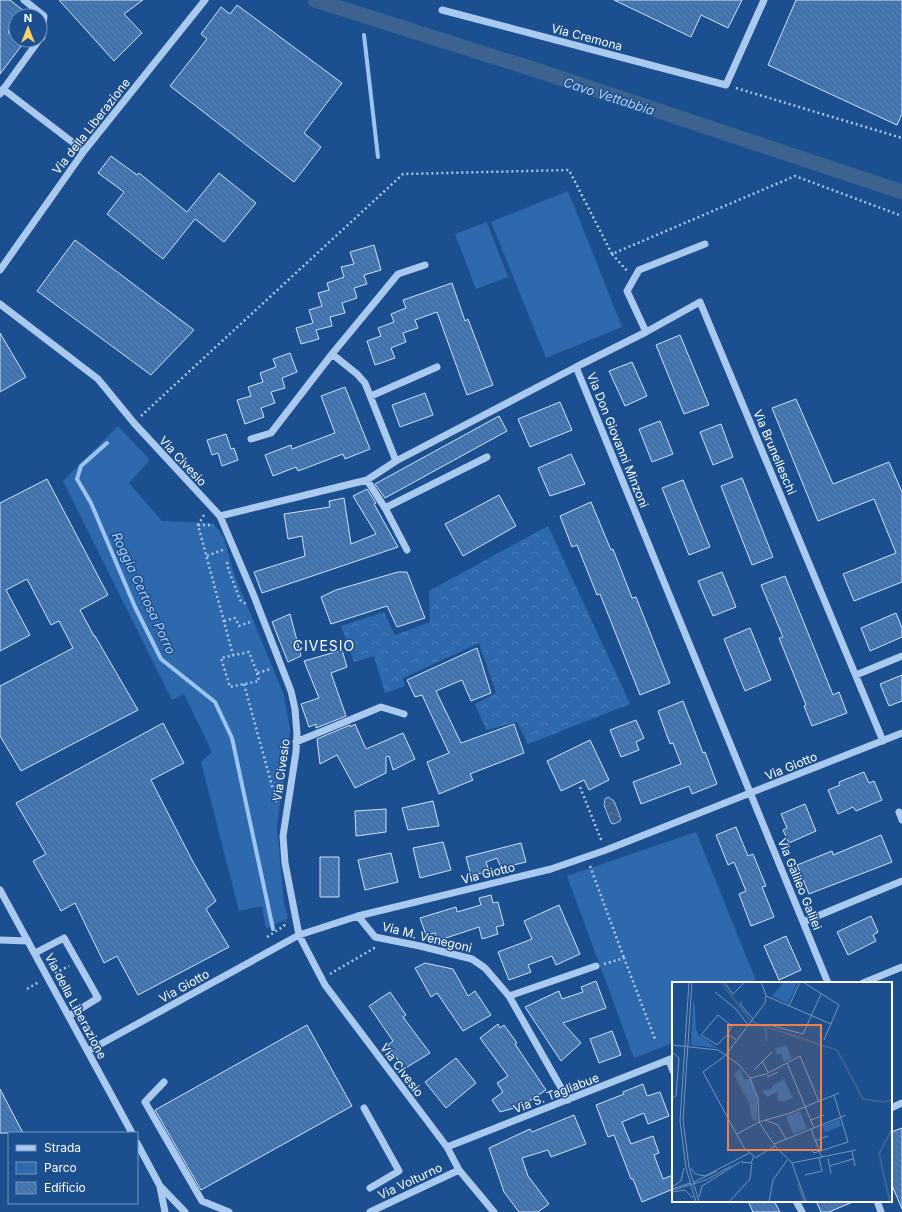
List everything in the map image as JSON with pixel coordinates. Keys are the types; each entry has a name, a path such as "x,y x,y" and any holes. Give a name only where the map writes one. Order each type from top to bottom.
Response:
{"street":[{"path":"24,0 34,8"},
{"path":"726,85 764,0"},
{"name":"Via della Liberazione","path":"0,270 84,151 203,1"},
{"name":"Via Cremona","path":"442,10 726,85"},
{"path":"33,48 2,91 84,151"},
{"path":"646,332 627,291 639,270 705,244"},
{"path":"251,439 271,432 332,354 398,274 426,265"},
{"name":"Via Brunelleschi","path":"576,366 646,332 700,302 883,741"},
{"name":"Via Civesio","path":"0,304 98,379 134,423 220,516 282,667 291,691 295,709 296,742 283,836 285,863 299,935 324,985 447,1147 459,1170 494,1212"},
{"path":"332,354 357,374 365,383 396,461"},
{"name":"Via Don Giovanni Minzoni","path":"220,516 367,480 396,461 576,366 751,794"},
{"path":"371,396 437,367"},
{"path":"385,508 487,457"},
{"path":"367,480 385,508 407,550"},
{"path":"856,675 902,656"},
{"path":"296,742 381,707 404,714"},
{"name":"Via Giotto","path":"88,1051 299,935 358,916 551,869 606,850 751,794 902,733"},
{"name":"Via Galileo Galilei","path":"751,794 828,982"},
{"path":"898,812 902,820"},
{"path":"803,922 902,881"},
{"name":"Via della Liberazione","path":"0,890 131,1132"},
{"name":"Via M. Venegoni","path":"358,916 375,937 472,959 485,968 510,996 568,1100"},
{"path":"35,953 64,938 98,998 69,1016"},
{"path":"0,940 28,941"},
{"path":"510,996 596,966"},
{"path":"865,982 902,967"},
{"name":"Via S. Tagliabue","path":"447,1147 671,1059"},
{"path":"164,1082 145,1102 176,1152 202,1201 229,1212"},
{"path":"892,1108 902,1103"},
{"path":"364,1108 399,1171 370,1188"},
{"path":"138,1145 160,1186 166,1212"},
{"name":"Via Volturno","path":"370,1212 459,1170"},
{"path":"160,1186 185,1212"},
{"path":"797,1202 802,1212"},
{"path":"877,1202 881,1212"}],"path":[{"path":"726,85 902,138"},
{"path":"134,423 403,174 569,170 612,254 634,279"},
{"path":"612,254 795,176 902,216"},
{"path":"204,515 198,525 233,656"},
{"path":"198,525 212,525 216,531"},
{"path":"222,543 226,549 228,568 240,600 248,605"},
{"path":"207,556 226,549"},
{"path":"251,616 255,628"},
{"path":"224,621 235,618 238,626 253,621"},
{"path":"249,652 257,673 259,681 230,687 221,658 249,652"},
{"path":"269,662 274,676"},
{"path":"257,673 282,667"},
{"path":"244,684 277,809"},
{"path":"580,786 606,850"},
{"path":"276,802 278,797"},
{"path":"586,857 655,1039"},
{"path":"267,937 284,926 285,917"},
{"path":"321,979 388,940"},
{"path":"596,966 624,958"}],"green space":[{"path":"568,191 622,327 546,358 491,222"},
{"path":"487,222 508,277 476,289 455,234"},
{"path":"118,426 150,460 129,483 162,521 213,523 224,538 234,574 284,695 290,730 277,828 284,903 288,918 266,929 262,906 239,911 201,762 212,752 184,694 172,700 63,481"},
{"path":"548,526 630,704 528,744 517,722 486,730 475,704 496,693 479,643 403,678 405,686 385,693 374,656 354,662 341,626 384,612 395,635 430,622 429,591"},
{"path":"696,832 757,982 672,982 672,1043 634,1058 567,876"}],"water":[{"path":"608,797 614,801 621,819 614,824 611,823 604,805 605,799"}],"building":[{"path":"0,0 10,0 20,8 8,8 8,48 20,48 0,74"},
{"path":"59,0 143,0 124,14 142,33 114,61"},
{"path":"614,0 742,0 728,28 701,15 691,37"},
{"path":"796,0 902,0 902,114 897,125 768,65"},
{"path":"237,5 342,83 304,133 321,147 294,182 170,86 207,39 201,34 221,7 230,14"},
{"path":"111,156 137,175 139,173 187,212 219,173 256,203 224,242 195,219 163,259 107,214 124,192 98,173"},
{"path":"75,240 194,330 151,375 37,291"},
{"path":"374,245 381,270 364,275 367,284 354,288 357,298 342,303 345,313 330,317 332,326 316,330 319,339 301,344 296,328 313,323 309,310 322,306 318,293 329,290 327,283 344,277 341,267 354,264 350,252"},
{"path":"452,283 465,321 468,319 493,385 467,395 437,312 415,320 418,328 403,333 406,342 391,348 395,358 375,365 367,341 381,336 378,328 394,322 391,314 406,308 403,300"},
{"path":"0,333 26,377 0,392"},
{"path":"680,335 709,405 684,414 656,345"},
{"path":"290,353 297,372 282,378 285,388 271,392 275,403 261,408 264,417 245,424 237,400 251,396 248,387 263,382 260,373 276,367 273,359"},
{"path":"632,362 647,396 625,406 609,371"},
{"path":"345,387 370,449 345,459 343,454 298,471 296,467 273,476 265,455 291,445 292,449 335,433 321,396"},
{"path":"425,393 433,415 400,427 392,405"},
{"path":"796,399 833,484 889,462 902,492 902,582 854,601 843,574 896,553 874,499 818,521 772,408"},
{"path":"560,402 572,430 530,447 518,419"},
{"path":"499,416 507,431 385,498 375,484"},
{"path":"660,421 673,454 652,462 639,429"},
{"path":"721,424 733,457 713,465 700,432"},
{"path":"226,434 231,449 234,448 238,460 222,466 218,453 212,455 207,440"},
{"path":"571,454 585,484 550,496 538,468"},
{"path":"742,478 773,557 752,565 721,486"},
{"path":"47,479 108,595 80,610 138,710 21,771 0,736 0,686 73,648 59,621 51,625 27,579 6,590 30,635 0,651 0,503"},
{"path":"683,480 710,547 689,555 662,488"},
{"path":"367,489 376,503 374,504 398,547 262,593 254,572 305,556 302,536 288,539 284,514 330,507 329,501 344,498 351,544 376,534 353,496"},
{"path":"499,495 516,526 463,556 445,524"},
{"path":"591,502 611,550 613,549 632,598 636,597 670,683 640,695 600,594 597,595 577,545 572,547 560,516"},
{"path":"398,572 407,572 425,618 397,627 387,606 331,624 321,597 336,590"},
{"path":"722,572 736,607 713,616 698,581"},
{"path":"785,576 833,695 839,692 847,713 812,726 804,706 806,705 779,638 783,637 761,585"},
{"path":"896,613 902,628 902,637 870,651 861,628"},
{"path":"290,614 301,656 288,662 272,622"},
{"path":"750,628 771,680 745,691 724,639"},
{"path":"477,648 491,693 471,701 462,680 436,691 461,743 514,724 524,753 470,774 473,780 439,794 427,762 449,753 422,695 415,697 407,680"},
{"path":"342,650 347,667 331,673 346,716 316,728 316,724 309,727 301,704 319,698 304,661"},
{"path":"902,675 902,701 889,706 880,684"},
{"path":"683,701 703,753 705,752 717,784 692,794 689,786 641,804 633,782 681,764 673,743 670,744 658,711"},
{"path":"636,720 644,738 636,742 639,750 621,757 610,730"},
{"path":"163,723 184,763 151,780 193,862 216,901 206,909 229,947 138,995 117,956 104,963 75,903 61,911 33,861 46,854 16,803"},
{"path":"355,724 366,749 403,733 415,759 393,770 389,756 386,757 386,773 355,788 337,755 320,764 317,739"},
{"path":"590,740 609,780 589,790 584,780 561,791 547,761"},
{"path":"864,772 869,783 874,781 882,800 856,811 853,807 838,814 828,790 840,785 839,782"},
{"path":"433,801 439,826 408,830 402,808"},
{"path":"805,804 816,831 789,843 783,830 787,828 781,814"},
{"path":"386,809 386,832 356,836 355,811"},
{"path":"736,827 748,856 753,854 766,886 762,887 774,917 751,926 739,894 746,891 734,862 728,865 716,835"},
{"path":"881,835 892,862 809,894 797,865 832,851 833,855"},
{"path":"443,842 451,870 420,878 413,848"},
{"path":"521,843 526,862 501,868 497,858 486,862 489,871 471,876 466,857"},
{"path":"391,853 398,882 365,890 358,860"},
{"path":"320,857 339,857 339,897 320,897"},
{"path":"491,895 493,903 498,902 504,925 496,927 498,934 482,939 479,927 437,941 435,933 426,935 420,918 456,907 457,912 481,905 479,898"},
{"path":"559,905 580,954 556,965 552,956 528,965 531,972 509,980 498,952 532,939 524,921"},
{"path":"871,916 878,932 873,935 876,941 848,955 837,932"},
{"path":"786,936 801,970 779,980 764,946"},
{"path":"425,963 453,969 468,996 475,991 491,1015 463,1031 437,993 431,997 415,968"},
{"path":"596,981 606,1008 563,1023 581,1043 561,1061 525,1007 559,991 562,999 583,992 581,987"},
{"path":"390,992 406,1015 403,1017 430,1053 404,1069 388,1045 393,1041 369,1006"},
{"path":"498,1024 500,1028 504,1025 546,1090 522,1106 500,1112 492,1100 503,1092 497,1083 508,1076 480,1038"},
{"path":"307,1025 352,1106 201,1190 155,1110"},
{"path":"612,1031 621,1055 599,1063 590,1039"},
{"path":"456,1058 476,1083 446,1108 425,1082"},
{"path":"643,1084 647,1096 660,1092 669,1116 648,1124 644,1113 622,1122 631,1144 653,1136 659,1153 654,1155 663,1179 672,1175 672,1189 642,1202 633,1179 631,1179 614,1135 608,1137 596,1105 624,1094 623,1092"},
{"path":"0,1089 22,1132 0,1133"},
{"path":"574,1115 586,1144 551,1157 548,1150 522,1158 528,1176 549,1204 538,1212 519,1212 504,1192 489,1148 530,1129 532,1132"},
{"path":"902,1128 902,1209 892,1185 892,1132"},
{"path":"748,1202 775,1202 780,1212 753,1212"},
{"path":"816,1202 853,1202 829,1212 821,1212"}],"waterway":[{"name":"Cavo Vettabbia","path":"315,0 539,71 902,192"},
{"name":"Roggia Certosa Porro","path":"364,35 378,157"},
{"name":"Roggia Certosa Porro","path":"107,443 81,466 77,479 91,503 135,607 161,659 215,702 232,738 273,929"}],"district":[{"name":"CIVESIO","path":"324,645"}]}
